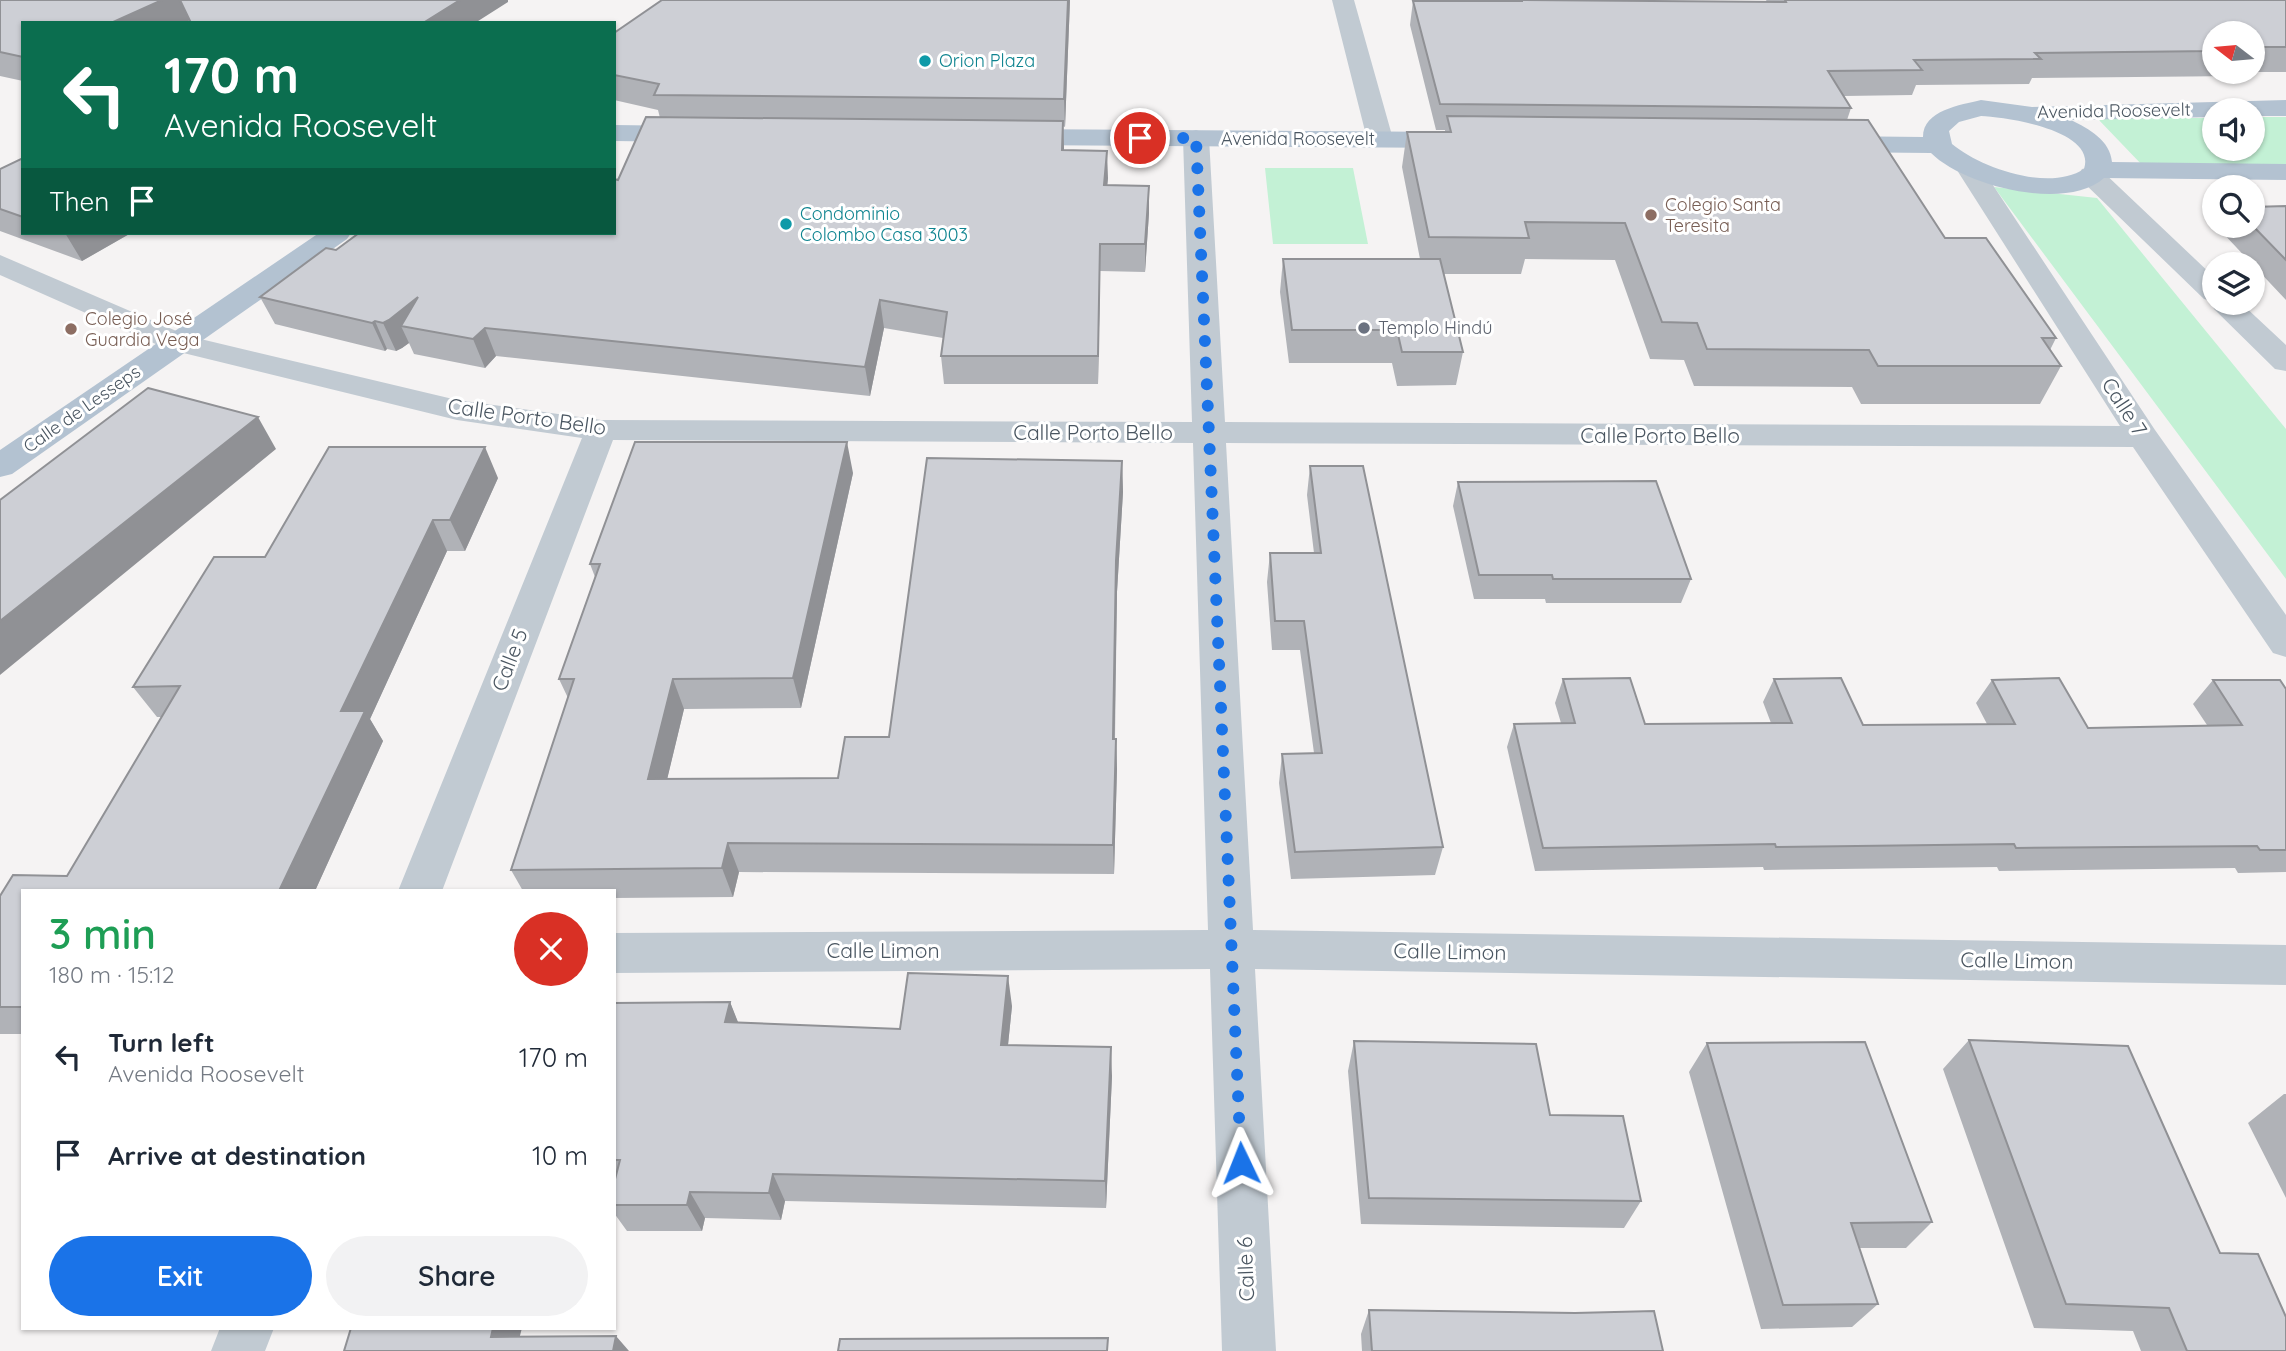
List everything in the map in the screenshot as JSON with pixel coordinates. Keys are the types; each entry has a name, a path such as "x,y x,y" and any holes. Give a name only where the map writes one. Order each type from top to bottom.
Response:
{"main road":[{"path":"2094,173 2100,160 2096,149 2084,138 2049,119 2026,113 1981,108 1954,114 1938,124 1935,134 1939,145 1950,156 1968,167 2022,184 2074,183 2094,173 2286,172"},
{"name":"Avenida Roosevelt","path":"2026,113 2286,108"},
{"path":"616,133 711,134"},
{"name":"Avenida Roosevelt","path":"988,136 1478,140"},
{"path":"1800,143 1939,145"},
{"name":"Calle de Lesseps","path":"0,466 334,235"}],"street":[{"path":"1343,0 1380,139"},
{"name":"Calle 6","path":"1196,138 1249,1351"},
{"name":"Calle 7","path":"1968,167 2143,437 2286,643"},
{"path":"2094,173 2202,281"},
{"name":"Calle Porto Bello","path":"0,264 178,343 457,410 601,430 2143,437"},
{"path":"2237,315 2286,362"},
{"name":"Calle 5","path":"421,889 601,430"},
{"name":"Calle Limon","path":"616,953 1232,949 2286,965"},
{"path":"238,1351 246,1330"}],"green space":[{"path":"2265,117 2286,117 2286,168 2144,167 2097,118 2202,118 2202,161 2265,161"},
{"path":"1265,168 1353,168 1368,244 1273,244"},
{"path":"1994,187 2097,198 2286,429 2286,579"}],"building":[{"path":"0,0 162,0 115,21 21,21 21,57 0,52"},
{"path":"180,0 460,0 426,21 190,21"},
{"path":"662,0 1068,0 1064,99 654,95 659,84 616,75 616,32"},
{"path":"2286,0 2286,47 2265,47 2265,21 2202,21 2202,51 2035,53 2041,59 1914,60 1922,70 1828,71 1851,108 1440,104 1413,1"},
{"path":"1447,116 1868,120 1945,238 1986,238 2056,338 2042,338 2061,366 1878,366 1869,350 1707,349 1697,323 1662,322 1625,223 1525,222 1529,238 1429,237 1407,132 1451,132"},
{"path":"646,117 1063,121 1062,150 1107,151 1104,185 1149,186 1145,244 1100,244 1098,356 941,356 947,312 880,300 865,367 485,328 473,339 401,326 418,297 389,320 372,323 260,297 326,248 336,250 356,235 616,235 618,180"},
{"path":"21,159 21,216 0,209 0,169"},
{"path":"2286,206 2286,260 2265,238 2265,207"},
{"path":"1283,259 1440,259 1463,352 1402,352 1397,330 1292,330"},
{"path":"148,388 258,417 0,621 0,500"},
{"path":"635,442 847,442 793,678 673,679 648,779 838,778 845,737 889,737 927,458 1122,461 1116,561 1113,845 728,843 722,868 511,870 574,679 559,679 600,564 590,564"},
{"path":"329,447 485,447 450,520 433,520 341,711 365,711 280,889 21,889 21,1007 0,1007 0,896 13,875 67,876 180,686 133,687 214,557 265,557"},
{"path":"1310,466 1363,466 1443,847 1295,852 1282,754 1322,753 1304,621 1275,621 1270,553 1321,553"},
{"path":"1656,481 1691,579 1553,579 1552,575 1479,575 1458,482"},
{"path":"1630,678 1645,724 1792,723 1774,679 1841,678 1863,725 2015,724 1992,680 2059,678 2088,728 2242,725 2213,680 2280,680 2286,689 2286,850 2260,850 2257,846 2016,848 2014,844 1543,848 1514,724 1575,723 1563,679"},
{"path":"908,973 1008,976 1001,1045 1111,1047 1105,1181 773,1174 769,1193 690,1192 687,1205 616,1205 616,1175 620,1160 616,1160 616,1003 730,1002 725,1022 900,1029"},
{"path":"1969,1040 2128,1046 2220,1253 2258,1254 2286,1317 2286,1351 2187,1351 2169,1308 2066,1304"},
{"path":"1354,1041 1536,1044 1550,1115 1623,1116 1641,1201 1369,1198"},
{"path":"1865,1042 1932,1222 1851,1223 1878,1304 1783,1305 1707,1043"},
{"path":"1369,1310 1575,1313 1654,1311 1663,1351 1372,1351"},
{"path":"350,1330 493,1330 491,1337 616,1336 613,1351 344,1351"},
{"path":"1108,1338 1107,1351 838,1351 840,1339"}],"place":[{"name":"Orion Plaza","path":"925,61"},
{"name":"Colegio Santa Teresita","path":"1651,215"},
{"name":"Condominio Colombo Casa 3003","path":"786,224"},
{"name":"Templo Hindú","path":"1364,328"},
{"name":"Colegio José Guardia Vega","path":"71,329"}],"route":[{"path":"1140,138 1196,138 1241,1163"}]}
